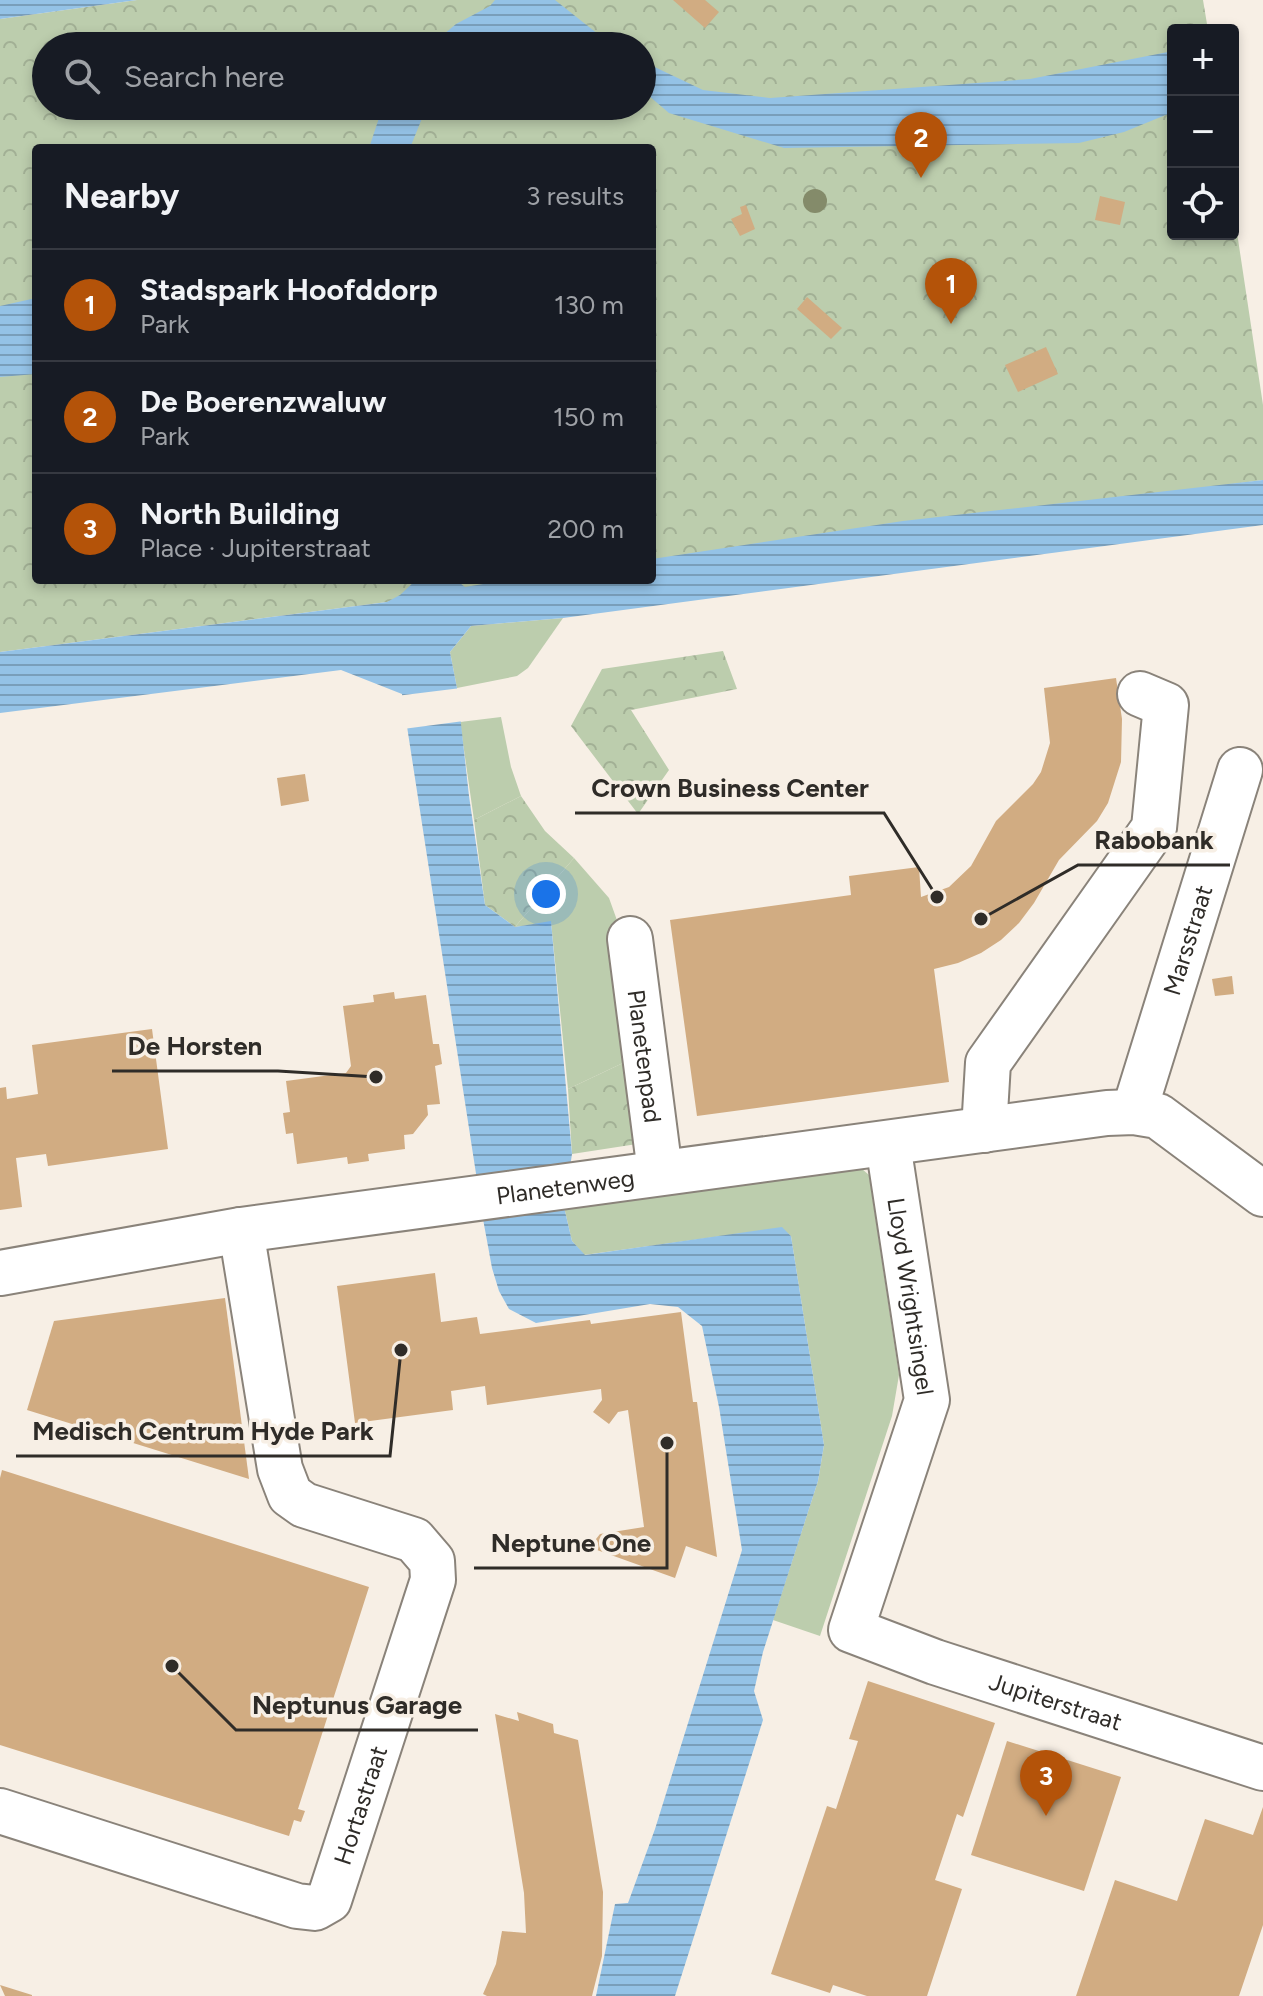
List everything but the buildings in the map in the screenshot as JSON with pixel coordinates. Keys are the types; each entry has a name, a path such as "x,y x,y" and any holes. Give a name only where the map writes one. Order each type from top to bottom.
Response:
{"street":[{"path":"984,1130 988,1063 1154,828 1166,705 1140,694"},
{"name":"Marsstraat","path":"1134,1112 1240,770"},
{"path":"1154,828 1214,855"},
{"name":"Planetenpad","path":"630,939 660,1172"},
{"path":"1134,1112 1158,1116 1263,1194"},
{"name":"Planetenweg","path":"0,1273 241,1230 660,1172 1134,1112"},
{"name":"Lloyd Wrightsingel","path":"851,1630 927,1400 888,1144"},
{"name":"Hortastraat","path":"0,1811 297,1906 315,1908 329,1900 433,1580 432,1561 414,1540 304,1505 290,1495 280,1469 241,1230"},
{"name":"Jupiterstraat","path":"851,1630 950,1667 1263,1768"}],"green space":[{"path":"137,0 1203,0 1207,24 1167,24 1167,240 1238,240 1263,405 1263,480 656,561 656,144 32,144 32,584 491,584 387,602 0,652 0,19"},
{"path":"563,618 528,668 517,676 457,688 450,652 471,626"},
{"path":"723,651 737,689 631,710 669,770 638,814 571,726 602,669"},
{"path":"501,717 511,767 521,796 474,820 460,722"},
{"path":"521,796 545,831 574,858 515,927 485,905 474,820"},
{"path":"574,858 609,898 623,937 623,1063 568,1089 551,922 515,927"},
{"path":"623,1063 637,1144 572,1154 568,1089"},
{"path":"855,1163 869,1175 899,1375 892,1416 820,1636 773,1620 818,1481 824,1445 791,1236 781,1228 584,1255 572,1241 564,1207"}],"water":[{"path":"0,0 137,0 0,19"},
{"path":"495,0 555,0 595,32 447,32"},
{"path":"1167,52 1167,114 1124,132 1079,143 784,148 669,113 656,102 656,68 703,90 770,98 1030,79"},
{"path":"378,120 421,120 412,144 370,144"},
{"path":"32,299 32,374 0,377 0,306"},
{"path":"1263,480 1263,525 563,618 471,626 450,652 485,905 515,927 551,921 572,1154 564,1207 572,1241 585,1255 782,1227 791,1236 824,1445 818,1481 763,1652 754,1691 763,1720 675,1996 596,1996 615,1904 628,1903 655,1829 742,1550 719,1407 702,1326 678,1307 650,1304 536,1323 509,1309 499,1291 483,1219 402,694 341,670 0,713 0,652 387,602 412,584 461,584 465,587 483,584 656,584 656,558 903,521"}],"pier":[{"path":"1247,29 1253,80 1239,82 1239,31"},
{"path":"461,688 464,721 403,729 396,696"}],"place":[{"name":"De Boerenzwaluw","path":"921,178"},
{"name":"Stadspark Hoofddorp","path":"951,324"},
{"name":"Crown Business Center","path":"937,897"},
{"name":"Rabobank","path":"981,919"},
{"name":"De Horsten","path":"376,1077"},
{"name":"Medisch Centrum Hyde Park","path":"401,1350"},
{"name":"Neptune One","path":"667,1443"},
{"name":"Neptunus Garage","path":"172,1666"},
{"name":"North Building","path":"1046,1816"}]}
